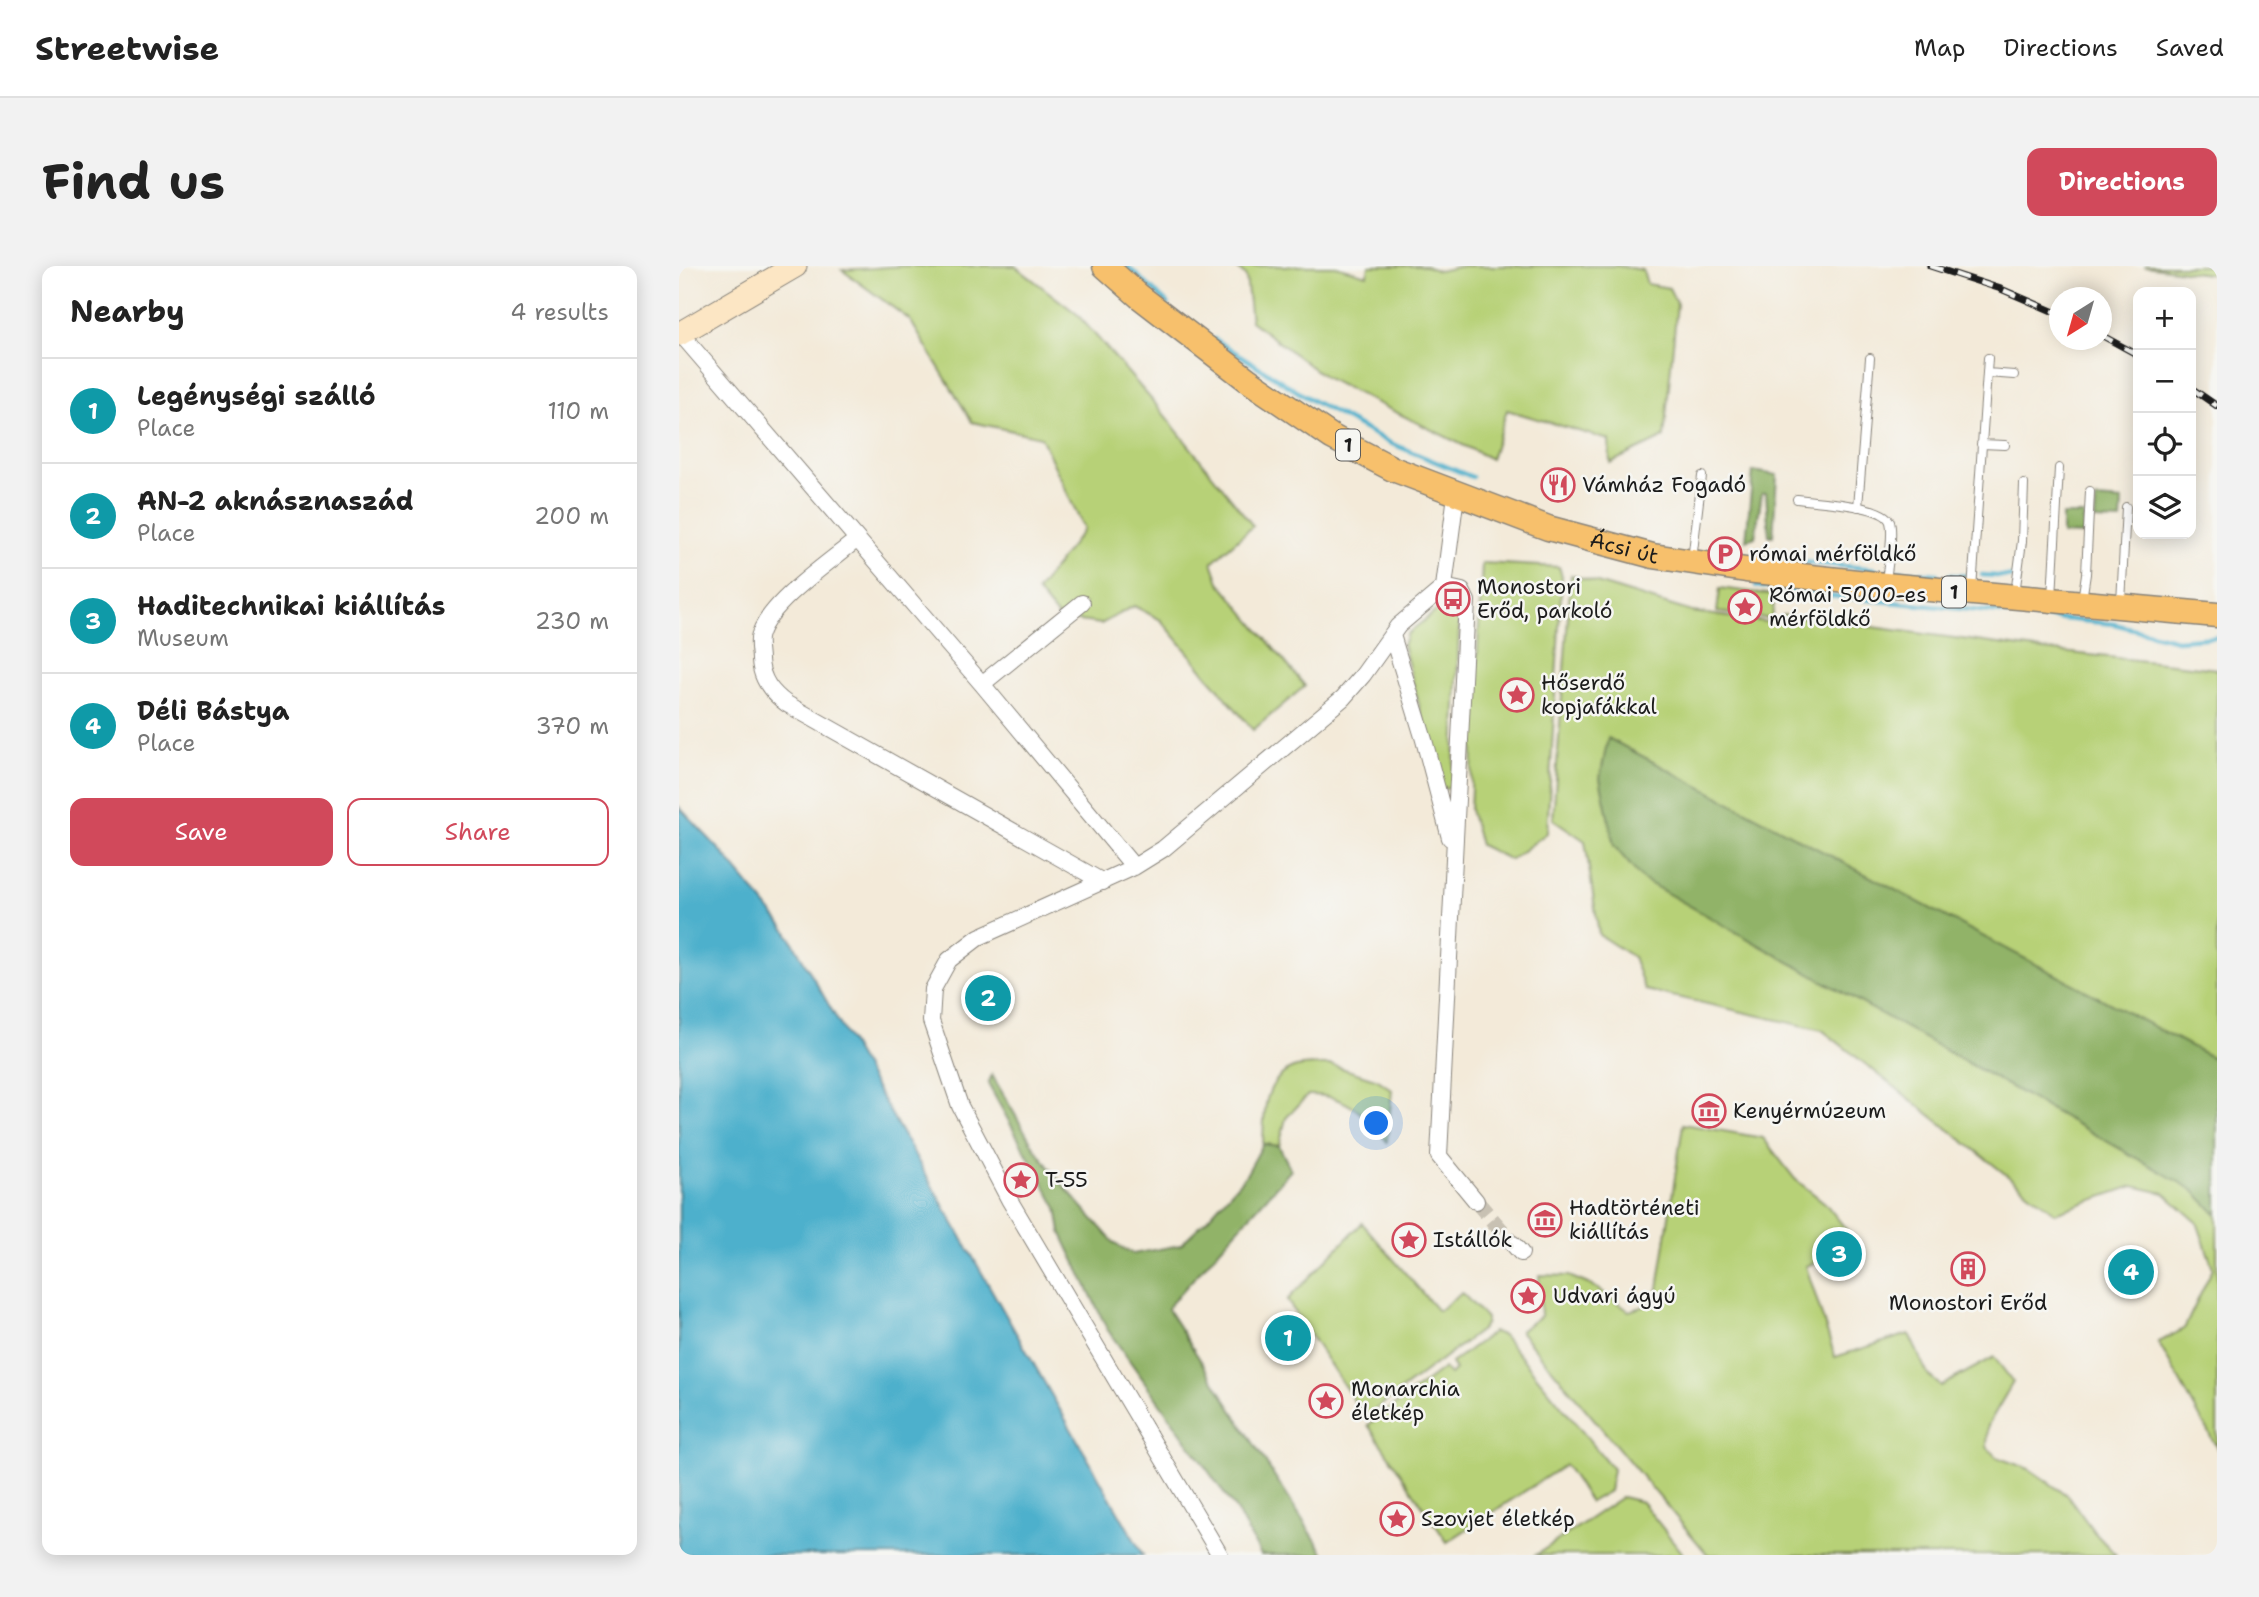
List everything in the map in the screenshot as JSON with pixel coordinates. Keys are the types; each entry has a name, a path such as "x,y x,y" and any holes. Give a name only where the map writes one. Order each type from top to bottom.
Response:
{"main road":[{"name":"Ácsi út","path":"1105,266 1139,296 1286,407 1332,436 1393,469 1548,528 1653,556 1691,563 1885,585 2217,615"}],"street":[{"path":"795,266 679,334 982,684 1134,867"},
{"path":"1220,1555 1010,1202 960,1105 931,1021 933,989 949,960 979,937 1103,882 1163,849 1343,698 1398,626 1444,587 1456,495"},
{"path":"856,540 777,607 764,623 759,636 761,669 771,692 787,704 1103,882"},
{"path":"1444,587 1462,591 1467,601 1439,1156 1476,1201"},
{"path":"982,684 1083,603"},
{"path":"1392,635 1424,740 1453,850"},
{"path":"1437,791 1448,793 1458,785"}],"lane":[{"path":"1858,508 1870,358"},
{"path":"1972,593 1988,358"},
{"path":"1987,373 2014,375"},
{"path":"1981,444 2005,445"},
{"path":"2052,600 2059,468"},
{"path":"1691,563 1702,476"},
{"path":"2015,597 2022,541 2024,484"},
{"path":"2081,603 2086,574 2090,491"},
{"path":"1797,499 1879,511 1890,523 1885,585"},
{"path":"2120,606 2126,507"}],"green space":[{"path":"904,266 1015,266 1077,314 1158,407 1253,526 1212,562 1219,582 1305,686 1253,730 1161,620 1134,606 1101,624 1059,618 1037,591 1084,529 1041,437 972,422 910,320 842,270"},
{"path":"1236,266 1336,266 1367,275 1369,266 1426,266 1438,271 1463,266 1617,266 1643,270 1647,284 1669,288 1677,304 1664,437 1610,463 1609,440 1507,410 1491,459 1326,378 1251,321 1246,277"},
{"path":"2144,266 2217,266 2217,275"},
{"path":"1753,471 1777,475 1773,536 1769,536 1766,493 1762,493 1755,537 1746,540"},
{"path":"2096,499 2122,501 2121,521 2095,520"},
{"path":"2062,515 2084,515 2083,535 2062,534"},
{"path":"1482,563 1559,567 1562,576 1547,833 1511,860 1480,845 1470,810"},
{"path":"1571,575 1692,612 1774,623 1783,615 2044,650 2217,669 2217,1448 2158,1342 2184,1329 2213,1268 2197,1222 2164,1193 2133,1186 2055,1213 1822,1030 1645,990 1633,957 1599,935 1585,841 1553,819"},
{"path":"1720,588 1775,595 1772,619 1717,612"},
{"path":"1460,602 1453,786 1442,790 1403,645 1407,634 1446,603"},
{"path":"1608,738 2217,1060 2217,1215 2193,1190 1642,879 1614,846 1600,778"},
{"path":"1332,1065 1378,1080 1392,1090 1387,1142 1371,1123 1344,1102 1308,1095 1286,1118 1279,1146 1263,1144 1267,1100 1275,1081 1293,1068"},
{"path":"992,1075 1034,1147 1057,1178 1114,1243 1133,1254 1180,1245 1246,1175 1263,1144 1279,1146 1291,1170 1167,1308 1325,1555 1261,1555 1236,1510 1107,1329 1061,1232 1057,1208 988,1084"},
{"path":"1683,1124 1763,1138 1795,1179 1825,1203 1849,1233 1855,1250 1806,1266 1835,1357 1909,1334 1928,1375 1941,1386 1994,1357 2013,1382 1988,1425 1987,1447 1996,1457 2029,1469 2068,1496 2095,1533 2116,1555 1708,1555 1520,1331 1541,1316 1539,1275 1569,1276 1595,1287 1629,1311 1649,1305 1658,1289"},
{"path":"1362,1223 1438,1311 1462,1293 1486,1318 1481,1330 1365,1417 1287,1300"},
{"path":"1493,1332 1503,1335 1613,1469 1609,1491 1590,1502 1565,1465 1447,1542 1368,1425 1444,1368 1450,1375 1455,1370 1451,1363"},
{"path":"1622,1497 1642,1502 1684,1555 1536,1555"}],"water":[{"path":"679,807 721,851 786,930 1143,1555 679,1555"}],"waterway":[{"path":"1127,266 1168,304"},
{"path":"1214,339 1311,400 1390,443 1472,477"},
{"path":"1767,559 1876,569"},
{"path":"1899,571 1937,574"},
{"path":"1949,575 1968,576"},
{"path":"1982,575 2012,577"},
{"path":"1756,586 1829,596 2114,624 2177,640 2217,637"}],"tunnel":[{"path":"1476,1201 1513,1244"}],"railway":[{"path":"1930,266 2001,289 2049,310"},
{"path":"2112,341 2133,352"},
{"path":"2196,391 2217,406"}],"place":[{"name":"Vámház Fogadó","path":"1558,485"},
{"name":"római mérföldkő","path":"1725,554"},
{"name":"Monostori Erőd, parkoló","path":"1453,599"},
{"name":"Római 5000-es mérföldkő","path":"1745,607"},
{"name":"Hőserdő kopjafákkal","path":"1517,695"},
{"name":"AN-2 aknásznaszád","path":"988,998"},
{"name":"Kenyérmúzeum","path":"1709,1111"},
{"name":"T-55","path":"1021,1180"},
{"name":"Hadtörténeti kiállítás","path":"1545,1220"},
{"name":"Istállók","path":"1409,1240"},
{"name":"Haditechnikai kiállítás","path":"1839,1254"},
{"name":"Monostori Erőd","path":"1968,1269"},
{"name":"Déli Bástya","path":"2131,1272"},
{"name":"Udvari ágyú","path":"1528,1296"},
{"name":"Legénységi szálló","path":"1288,1338"},
{"name":"Monarchia életkép","path":"1326,1401"},
{"name":"Szovjet életkép","path":"1397,1519"}]}
